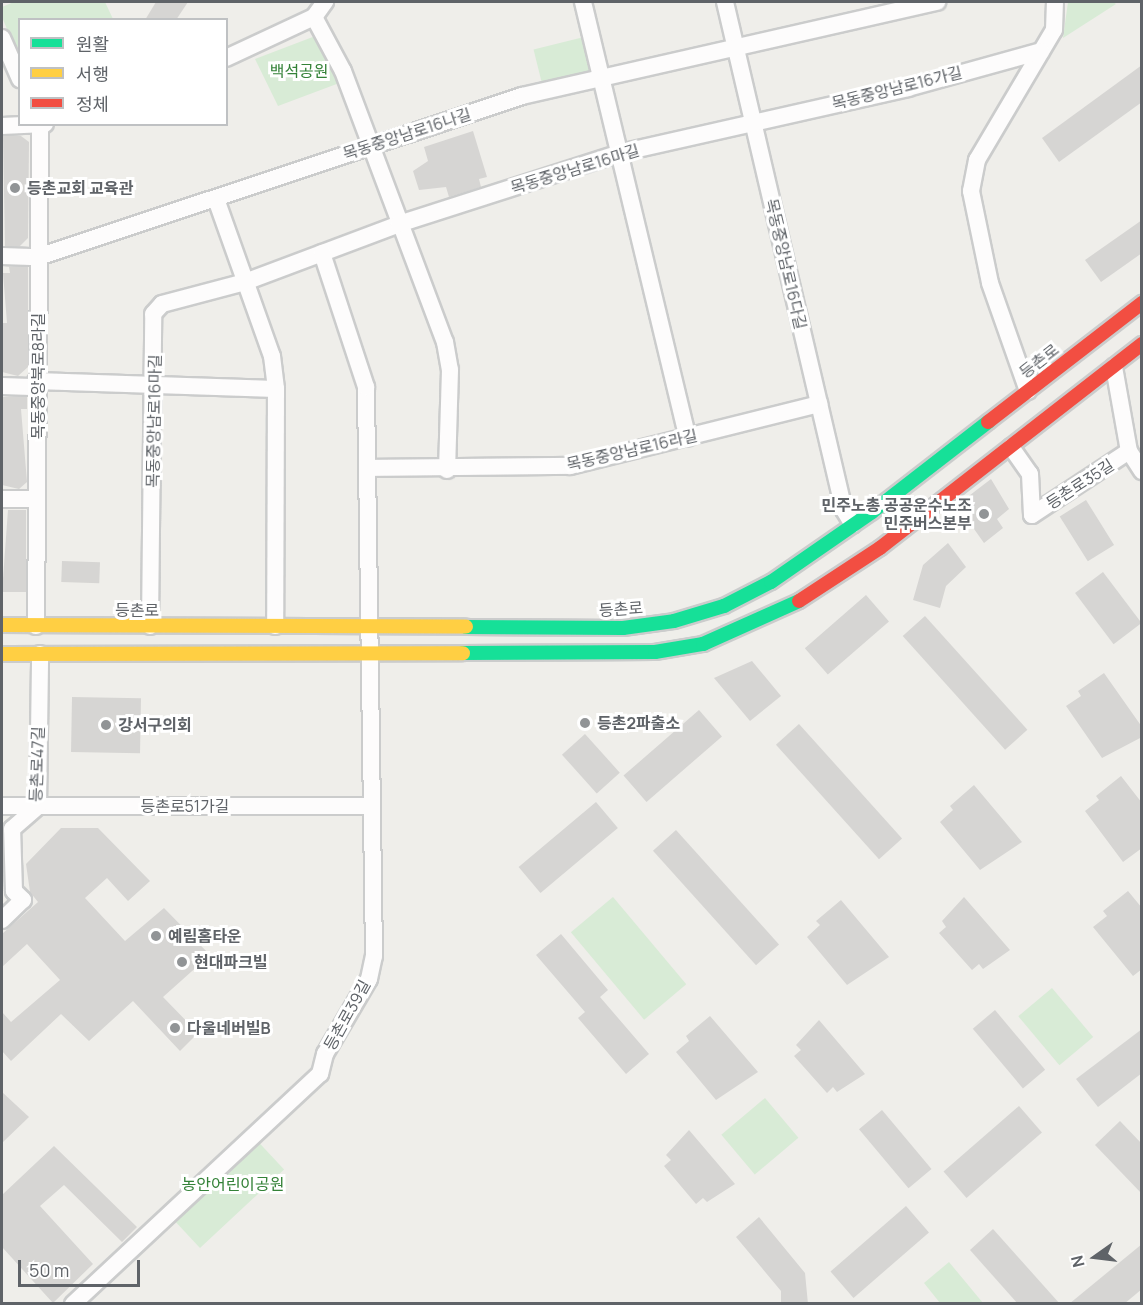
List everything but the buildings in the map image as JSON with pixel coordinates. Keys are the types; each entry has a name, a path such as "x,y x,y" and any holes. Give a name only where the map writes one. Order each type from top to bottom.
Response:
{"main road":[{"name":"등촌로","path":"2,626 623,628 674,621 757,591 854,525 1142,303"},
{"path":"2,654 655,652 703,644 771,616 820,589 1011,447 1142,344"}],"street":[{"path":"228,57 314,17 325,2"},
{"path":"583,2 688,438"},
{"name":"목동중앙남로16다길","path":"725,2 844,510 854,525"},
{"name":"목동중앙남로16나길","path":"2,256 38,257 522,96 937,2"},
{"path":"1028,391 990,282 971,191 977,160 1054,30 1055,2"},
{"path":"314,17 343,71 445,342 450,370 447,470"},
{"path":"2,39 18,75"},
{"name":"목동중앙남로16가길","path":"753,121 908,88 1041,51"},
{"name":"목동중앙남로16마길","path":"150,626 155,382 153,314 157,308 245,282 399,224 620,153 753,121"},
{"path":"2,126 18,126"},
{"name":"목동중앙북로8라길","path":"36,626 38,257 42,126"},
{"path":"216,199 272,356 276,389 275,627"},
{"path":"322,253 362,364 370,468 371,626"},
{"name":"등촌로35길","path":"1114,367 1129,451 1142,471"},
{"path":"2,386 155,382 276,389"},
{"name":"목동중앙남로16라길","path":"370,468 447,470 570,466 819,404"},
{"name":"등촌로35길","path":"1011,447 1030,474 1032,515 1129,451"},
{"path":"2,499 37,499"},
{"name":"등촌로39길","path":"73,1304 320,1074 325,1054 369,979 374,956 369,806 371,626"},
{"name":"등촌로47길","path":"2,921 23,900 14,891 12,829 38,806 39,654"},
{"name":"등촌로51가길","path":"2,806 369,806"}],"green space":[{"path":"14,2 105,2 113,18 18,18 18,56 2,17 2,7"},
{"path":"1068,2 1113,2 1116,4 1063,38"},
{"name":"백석공원","path":"318,35 342,82 278,106 255,59"},
{"path":"584,37 593,74 543,86 534,50"},
{"path":"613,897 686,984 644,1020 571,932"},
{"path":"1052,988 1093,1037 1059,1065 1018,1016"},
{"path":"765,1098 798,1138 755,1174 721,1135"},
{"name":"농안어린이공원","path":"250,1133 284,1170 200,1248 166,1211"},
{"path":"949,1262 983,1303 940,1303 924,1283"}],"traffic: fast":[{"path":"466,627 623,628 674,621 724,606 771,582 872,512 988,422"},
{"path":"463,653 655,652 703,644 799,601"}],"traffic: slow":[{"path":"2,625 466,627"},
{"path":"2,654 463,653"}],"traffic: jam":[{"path":"988,422 1142,303"},
{"path":"799,601 880,548 1142,344"}],"place":[{"name":"등촌교회 교육관","path":"15,188"},
{"name":"민주노총 공공운수노조 민주버스본부","path":"984,514"},
{"name":"등촌2파출소","path":"585,723"},
{"name":"강서구의회","path":"106,725"},
{"name":"예림홈타운","path":"156,936"},
{"name":"현대파크빌","path":"182,962"},
{"name":"다울네버빌B","path":"175,1028"}]}
